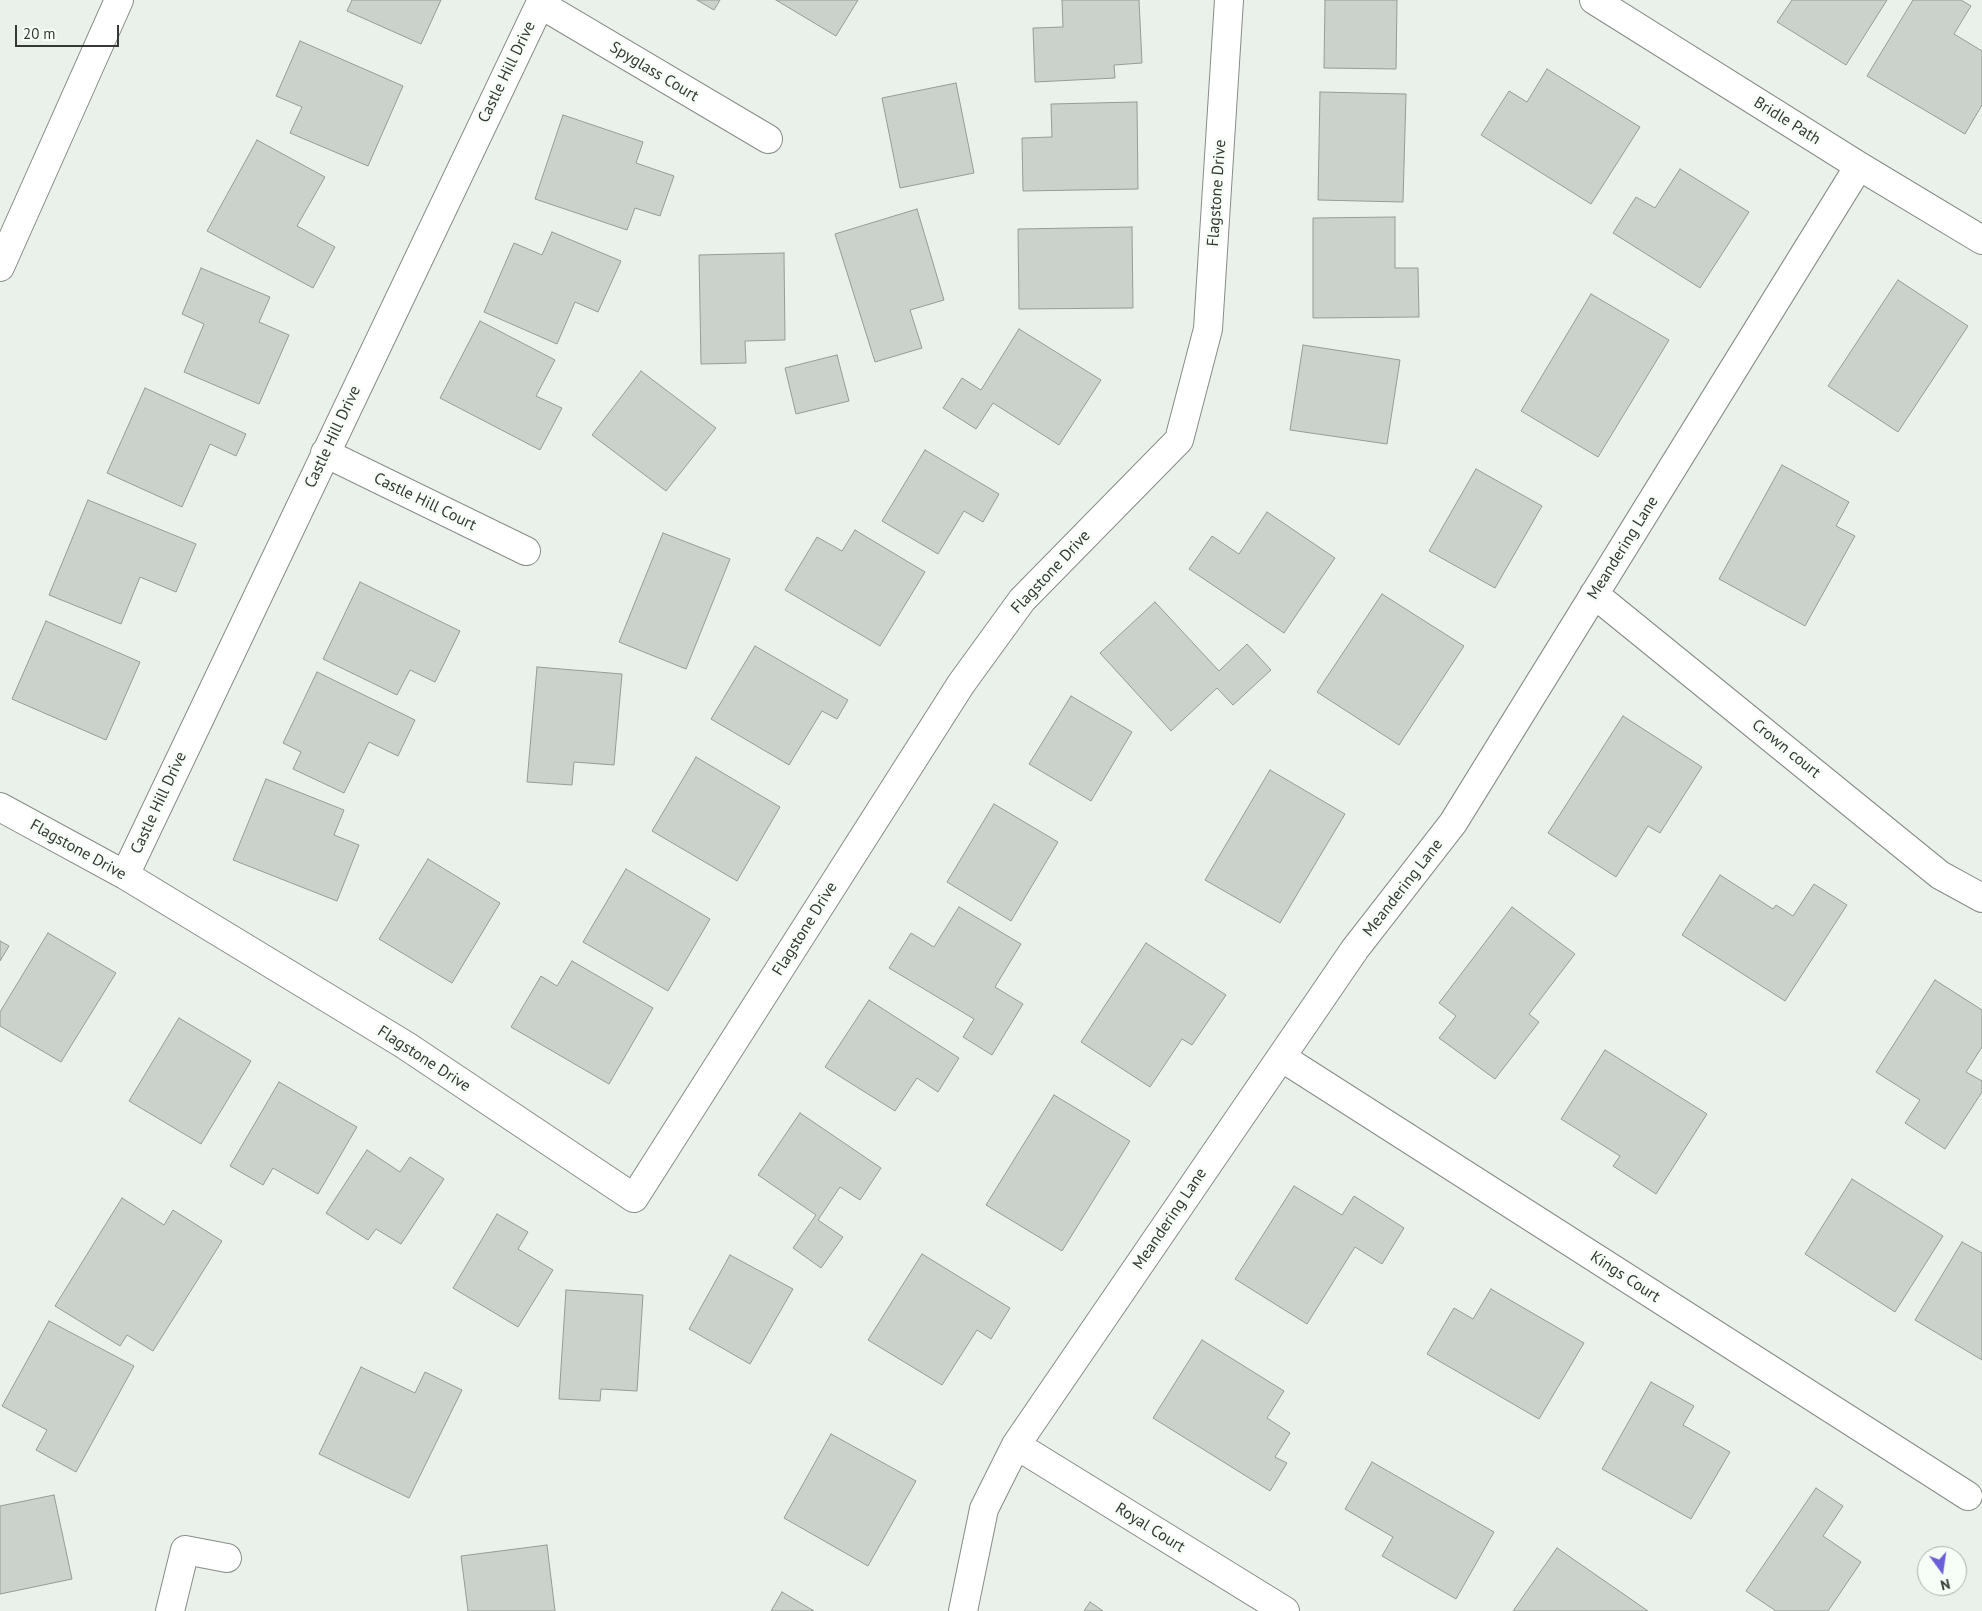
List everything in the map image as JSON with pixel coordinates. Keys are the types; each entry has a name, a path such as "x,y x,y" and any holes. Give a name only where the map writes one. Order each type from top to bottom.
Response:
{"street":[{"path":"0,267 119,0"},
{"name":"Flagstone Drive","path":"0,807 125,875 405,1045 634,1198 961,684 1022,600 1179,440 1208,329 1230,0"},
{"name":"Bridle Path","path":"1594,0 1859,166 1982,240"},
{"name":"Castle Hill Drive","path":"125,875 541,2"},
{"name":"Spyglass Court","path":"541,2 768,140"},
{"name":"Meandering Lane","path":"963,1611 984,1509 1016,1445 1355,949 1453,823 1859,166"},
{"name":"Castle Hill Court","path":"325,453 526,551"},
{"name":"Crown court","path":"1594,594 1940,875 1982,898"},
{"name":"Kings Court","path":"1281,1057 1968,1496"},
{"name":"Royal Court","path":"1016,1445 1285,1611"},
{"path":"170,1611 185,1550 227,1558"}],"building":[{"path":"352,0 441,0 421,44 347,11"},
{"path":"697,0 720,0 714,10"},
{"path":"776,0 858,0 836,36"},
{"path":"1062,0 1139,0 1142,63 1114,65 1115,78 1035,82 1033,28 1063,27"},
{"path":"1325,0 1397,0 1396,69 1324,68"},
{"path":"1792,0 1887,0 1846,65 1777,22"},
{"path":"1913,0 1961,0 1971,6 1954,34 1982,51 1982,105 1965,134 1867,76"},
{"path":"300,41 403,86 368,166 290,133 302,107 276,96"},
{"path":"1547,69 1640,127 1591,204 1481,135 1509,91 1527,102"},
{"path":"956,83 974,173 900,188 882,98"},
{"path":"1320,92 1406,94 1403,202 1318,200"},
{"path":"1137,102 1138,189 1023,191 1022,138 1052,137 1051,104"},
{"path":"563,115 643,142 636,163 674,176 660,216 635,208 627,230 535,199"},
{"path":"257,140 325,177 297,226 335,247 313,288 207,231"},
{"path":"1680,169 1749,212 1700,288 1613,233 1636,197 1655,208"},
{"path":"917,209 944,300 910,310 922,348 875,362 835,234"},
{"path":"1395,217 1395,268 1418,268 1419,317 1313,318 1313,218"},
{"path":"1132,227 1133,308 1019,309 1018,229"},
{"path":"552,232 621,261 598,312 575,302 557,344 484,312 514,243 542,255"},
{"path":"784,253 785,340 745,341 746,363 701,364 699,255"},
{"path":"201,268 270,297 259,322 289,335 259,404 184,372 204,324 182,314"},
{"path":"1898,280 1968,326 1898,432 1828,386"},
{"path":"1591,294 1669,340 1598,457 1521,411"},
{"path":"480,321 555,360 536,396 562,408 540,450 440,398"},
{"path":"1019,329 1101,380 1059,445 993,403 976,429 943,408 962,378 981,390"},
{"path":"1303,345 1400,360 1387,444 1290,430"},
{"path":"837,355 849,401 796,414 785,368"},
{"path":"641,371 716,428 666,491 592,435"},
{"path":"145,388 246,434 236,456 210,444 182,507 107,473"},
{"path":"925,450 999,494 983,522 964,511 938,554 882,521"},
{"path":"1782,465 1849,502 1836,526 1855,536 1805,626 1719,579"},
{"path":"1476,469 1542,506 1495,588 1429,551"},
{"path":"88,500 196,544 176,592 140,577 121,624 49,595"},
{"path":"1267,512 1335,558 1284,633 1189,569 1212,536 1239,554"},
{"path":"855,530 925,572 880,646 785,590 817,537 842,551"},
{"path":"663,533 730,559 686,669 619,642"},
{"path":"360,582 460,631 435,682 410,670 397,695 323,659"},
{"path":"1382,594 1464,646 1399,745 1317,692"},
{"path":"1155,602 1219,671 1247,644 1271,670 1233,705 1217,688 1171,731 1100,653"},
{"path":"46,621 140,662 106,740 12,699"},
{"path":"755,646 848,700 837,719 822,711 789,765 711,719"},
{"path":"537,667 622,674 614,765 574,762 572,785 527,782"},
{"path":"317,672 415,720 398,756 369,742 344,793 293,769 301,752 283,743"},
{"path":"1071,696 1132,732 1091,801 1029,764"},
{"path":"1623,716 1702,767 1660,833 1648,826 1616,877 1548,833"},
{"path":"696,757 780,807 737,881 652,831"},
{"path":"1270,770 1345,814 1280,923 1205,880"},
{"path":"266,779 344,810 334,835 359,845 337,901 233,860"},
{"path":"994,804 1058,842 1011,921 947,882"},
{"path":"428,859 500,903 452,983 379,939"},
{"path":"626,869 710,919 668,991 583,942"},
{"path":"1720,875 1773,909 1776,905 1793,916 1814,884 1847,905 1785,1001 1682,935"},
{"path":"959,907 1021,944 995,987 1023,1004 992,1055 963,1037 974,1019 889,968 911,933 934,947"},
{"path":"1512,907 1575,954 1529,1014 1539,1022 1495,1079 1439,1038 1456,1016 1439,1003"},
{"path":"48,933 116,973 61,1062 0,1026 0,1012"},
{"path":"0,941 9,946 0,961"},
{"path":"1146,943 1226,995 1192,1045 1182,1039 1150,1087 1081,1042"},
{"path":"572,961 653,1008 609,1084 511,1027 541,976 557,986"},
{"path":"1935,980 1982,1010 1982,1047 1966,1072 1982,1081 1982,1092 1945,1149 1905,1123 1920,1100 1876,1072"},
{"path":"869,1000 959,1058 938,1092 917,1078 895,1111 825,1067"},
{"path":"179,1018 251,1061 201,1144 129,1101"},
{"path":"1605,1050 1707,1114 1656,1194 1613,1166 1620,1156 1561,1119"},
{"path":"279,1082 357,1127 318,1194 273,1168 263,1185 230,1166"},
{"path":"1054,1095 1130,1141 1062,1251 986,1205"},
{"path":"800,1113 881,1168 860,1200 840,1187 818,1220 843,1237 821,1268 793,1248 816,1215 758,1175"},
{"path":"367,1150 400,1172 410,1157 444,1179 401,1244 376,1229 368,1240 326,1213"},
{"path":"1852,1179 1943,1236 1895,1312 1805,1254"},
{"path":"1294,1186 1342,1215 1354,1196 1404,1228 1382,1264 1355,1247 1307,1324 1235,1279"},
{"path":"122,1198 164,1225 173,1210 222,1241 153,1351 127,1335 120,1346 55,1306"},
{"path":"497,1214 528,1232 518,1249 553,1270 518,1327 453,1288"},
{"path":"1962,1242 1982,1253 1982,1360 1915,1320"},
{"path":"922,1254 1010,1308 991,1339 977,1330 942,1385 868,1340"},
{"path":"730,1255 793,1289 750,1364 689,1329"},
{"path":"1491,1289 1584,1343 1539,1419 1427,1354 1454,1308 1473,1319"},
{"path":"566,1290 643,1295 637,1391 601,1389 600,1401 559,1399"},
{"path":"49,1321 134,1366 76,1472 36,1450 47,1430 2,1406"},
{"path":"1202,1340 1284,1391 1267,1418 1290,1433 1275,1457 1287,1463 1270,1491 1153,1418"},
{"path":"361,1367 415,1393 425,1372 462,1390 409,1498 319,1454"},
{"path":"1651,1382 1694,1406 1683,1425 1730,1452 1691,1519 1602,1469"},
{"path":"831,1434 916,1481 868,1566 784,1518"},
{"path":"1372,1462 1494,1532 1456,1599 1382,1556 1393,1537 1345,1509"},
{"path":"1816,1488 1843,1506 1823,1536 1861,1562 1828,1611 1776,1611 1746,1591"},
{"path":"54,1495 72,1579 0,1594 0,1506"},
{"path":"547,1545 555,1611 468,1611 461,1556"},
{"path":"1557,1548 1648,1611 1513,1611"},
{"path":"782,1592 814,1611 771,1611"},
{"path":"1090,1602 1103,1611 1084,1611"}]}
